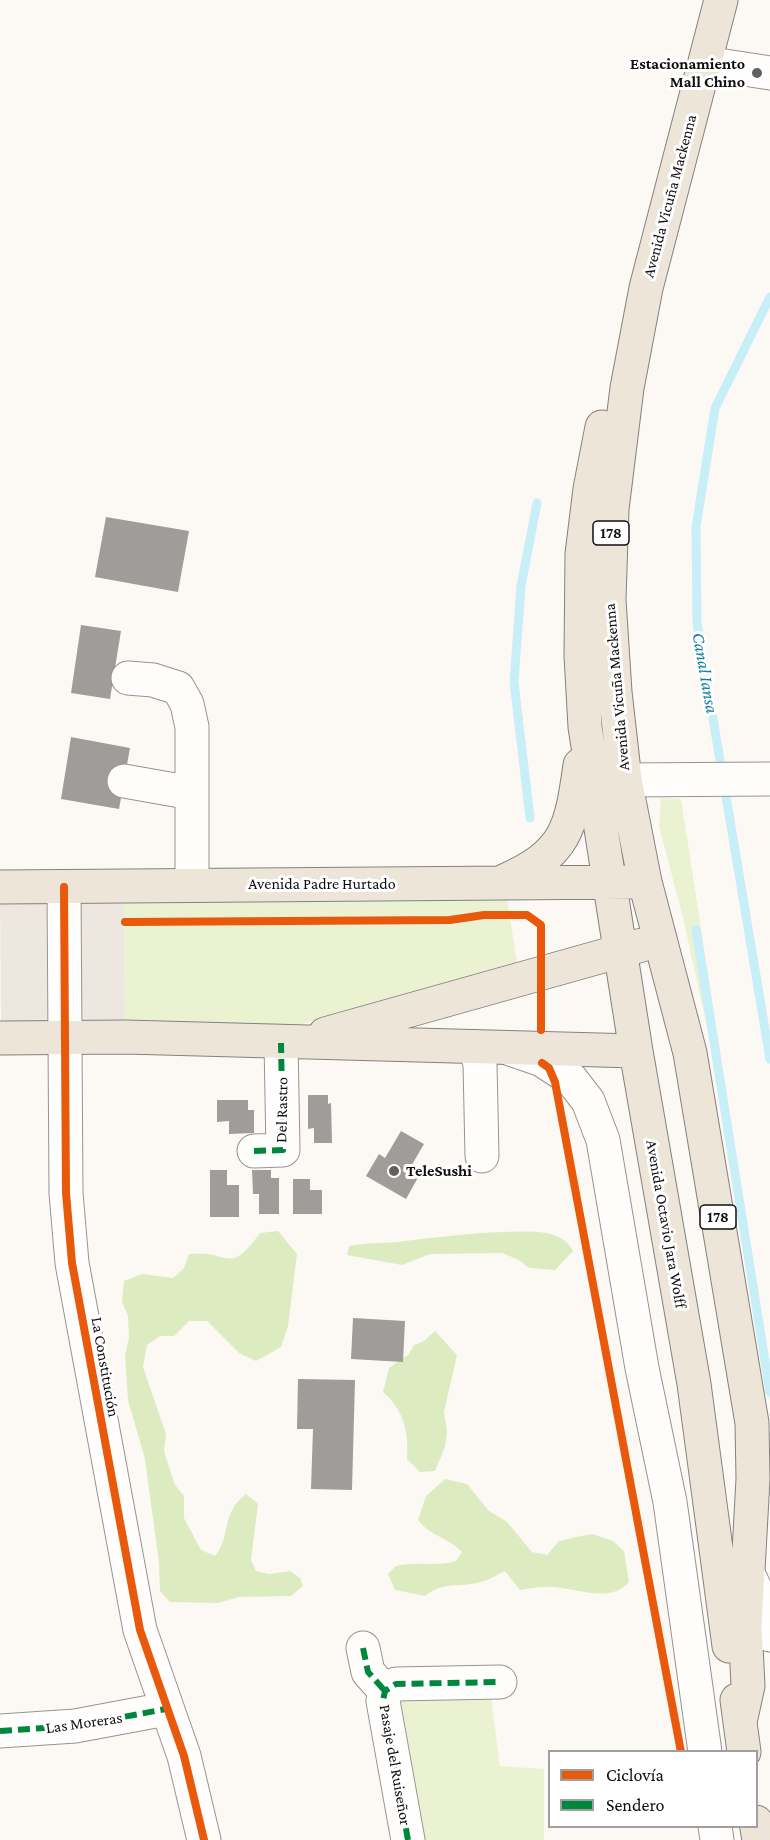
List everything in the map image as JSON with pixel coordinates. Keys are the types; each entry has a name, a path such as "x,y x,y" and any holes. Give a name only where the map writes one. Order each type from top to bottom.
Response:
{"main road":[{"name":"Avenida Vicuña Mackenna","path":"585,727 580,619 584,524 604,416 646,288 721,0"},
{"name":"Avenida Vicuña Mackenna","path":"646,288 622,424 610,554 611,650 625,780 645,882 661,940"},
{"name":"Avenida Octavio Jara Wolff","path":"585,727 636,1051 694,1384 742,1737"},
{"path":"499,884 539,863 561,841 575,798 585,727"},
{"name":"Avenida Padre Hurtado","path":"0,887 645,882"},
{"name":"Avenida Octavio Jara Wolff","path":"661,940 690,1053 749,1396 753,1451 761,1496 748,1573 745,1644 748,1686 742,1737"},
{"path":"288,1043 661,940"},
{"path":"0,1038 636,1051"}],"street":[{"path":"705,63 770,73"},
{"path":"129,678 153,680 178,688 187,704 192,727 192,885"},
{"path":"625,780 770,779"},
{"path":"124,781 192,793"},
{"name":"La Constitución","path":"64,886 66,1216 72,1263 137,1614 146,1650 190,1775 204,1840"},
{"name":"Del Rastro","path":"254,1151 283,1150 288,1043"},
{"path":"482,1156 480,1064 488,1048 527,1053 560,1070 582,1091 596,1118 603,1140 642,1368 670,1502 705,1750"},
{"path":"748,1573 766,1615 770,1635"},
{"name":"Pasaje del Ruiseñor","path":"363,1648 368,1672 385,1690"},
{"name":"Pasaje del Ruiseñor","path":"385,1690 396,1684 500,1682"},
{"name":"Pasaje del Ruiseñor","path":"385,1690 383,1701 408,1840"},
{"name":"Las Moreras","path":"0,1731 75,1726 166,1709"}],"green space":[{"path":"661,798 681,799 770,1374 770,1401 711,1045 683,918 659,826"},
{"path":"507,898 517,963 292,1027 125,1022 124,899"},
{"path":"278,1231 297,1254 288,1326 281,1347 256,1361 239,1353 207,1321 189,1321 174,1336 160,1336 147,1345 143,1367 166,1434 164,1451 169,1467 175,1485 184,1496 184,1518 201,1550 215,1556 220,1548 233,1509 246,1494 258,1504 251,1560 256,1571 269,1574 290,1571 300,1578 303,1586 291,1596 239,1597 218,1603 170,1602 160,1591 159,1563 145,1459 128,1400 125,1356 129,1337 128,1316 122,1302 124,1281 142,1274 173,1278 184,1268 189,1254 235,1258 260,1233"},
{"path":"504,1232 552,1234 568,1243 573,1251 555,1270 529,1268 519,1260 502,1253 430,1254 402,1265 347,1255 349,1246"},
{"path":"435,1331 457,1355 444,1412 447,1432 445,1447 435,1471 420,1472 407,1459 404,1422 396,1406 383,1392 389,1368 409,1354 414,1345 424,1341"},
{"path":"445,1479 467,1484 489,1511 507,1522 532,1552 547,1555 559,1541 592,1534 613,1541 624,1551 629,1582 611,1593 600,1594 555,1587 520,1590 505,1571 487,1580 439,1588 425,1596 395,1590 388,1574 396,1566 449,1563 456,1561 462,1552 428,1530 418,1520 426,1496"},
{"path":"490,1690 500,1766 544,1769 544,1840 415,1840 393,1697"}],"shaded area":[{"path":"0,899 124,899 125,1022 1,1023"}],"building":[{"path":"106,517 189,531 178,592 95,577"},
{"path":"81,625 121,631 110,699 71,693"},
{"path":"71,737 130,748 119,809 61,799"},
{"path":"308,1095 328,1095 328,1104 331,1103 332,1143 314,1143 314,1128 308,1129"},
{"path":"217,1100 248,1100 248,1110 254,1110 254,1133 229,1134 229,1121 217,1122"},
{"path":"401,1131 424,1144 410,1168 420,1174 406,1199 366,1176 379,1154 385,1158"},
{"path":"210,1170 227,1170 227,1185 239,1185 239,1217 210,1217"},
{"path":"252,1170 271,1170 271,1178 279,1178 279,1214 259,1214 259,1194 253,1194"},
{"path":"293,1179 310,1179 310,1190 322,1190 322,1214 293,1214"},
{"path":"353,1318 405,1321 403,1362 351,1359"},
{"path":"298,1379 355,1380 352,1490 311,1489 313,1429 297,1429"}],"waterway":[{"name":"Canal Iansa","path":"770,297 715,408 696,527 697,623 770,1059"},
{"path":"530,818 514,682 521,586 537,503"},
{"path":"696,930 770,1392"}],"marked path":[{"path":"254,1151 283,1150 281,1043"},
{"path":"363,1648 368,1672 385,1691"},
{"path":"408,1840 383,1701 385,1691 396,1684 500,1682"},
{"path":"0,1731 75,1726 166,1709"}],"cycle path":[{"path":"64,887 66,1193 72,1263 140,1630 184,1756 204,1840"},
{"path":"125,922 450,920 484,915 527,915 541,925 541,1030"},
{"path":"542,1063 549,1068 555,1082 681,1750"}],"place":[{"name":"Estacionamiento Mall Chino","path":"757,73"},
{"name":"TeleSushi","path":"394,1171"}]}
